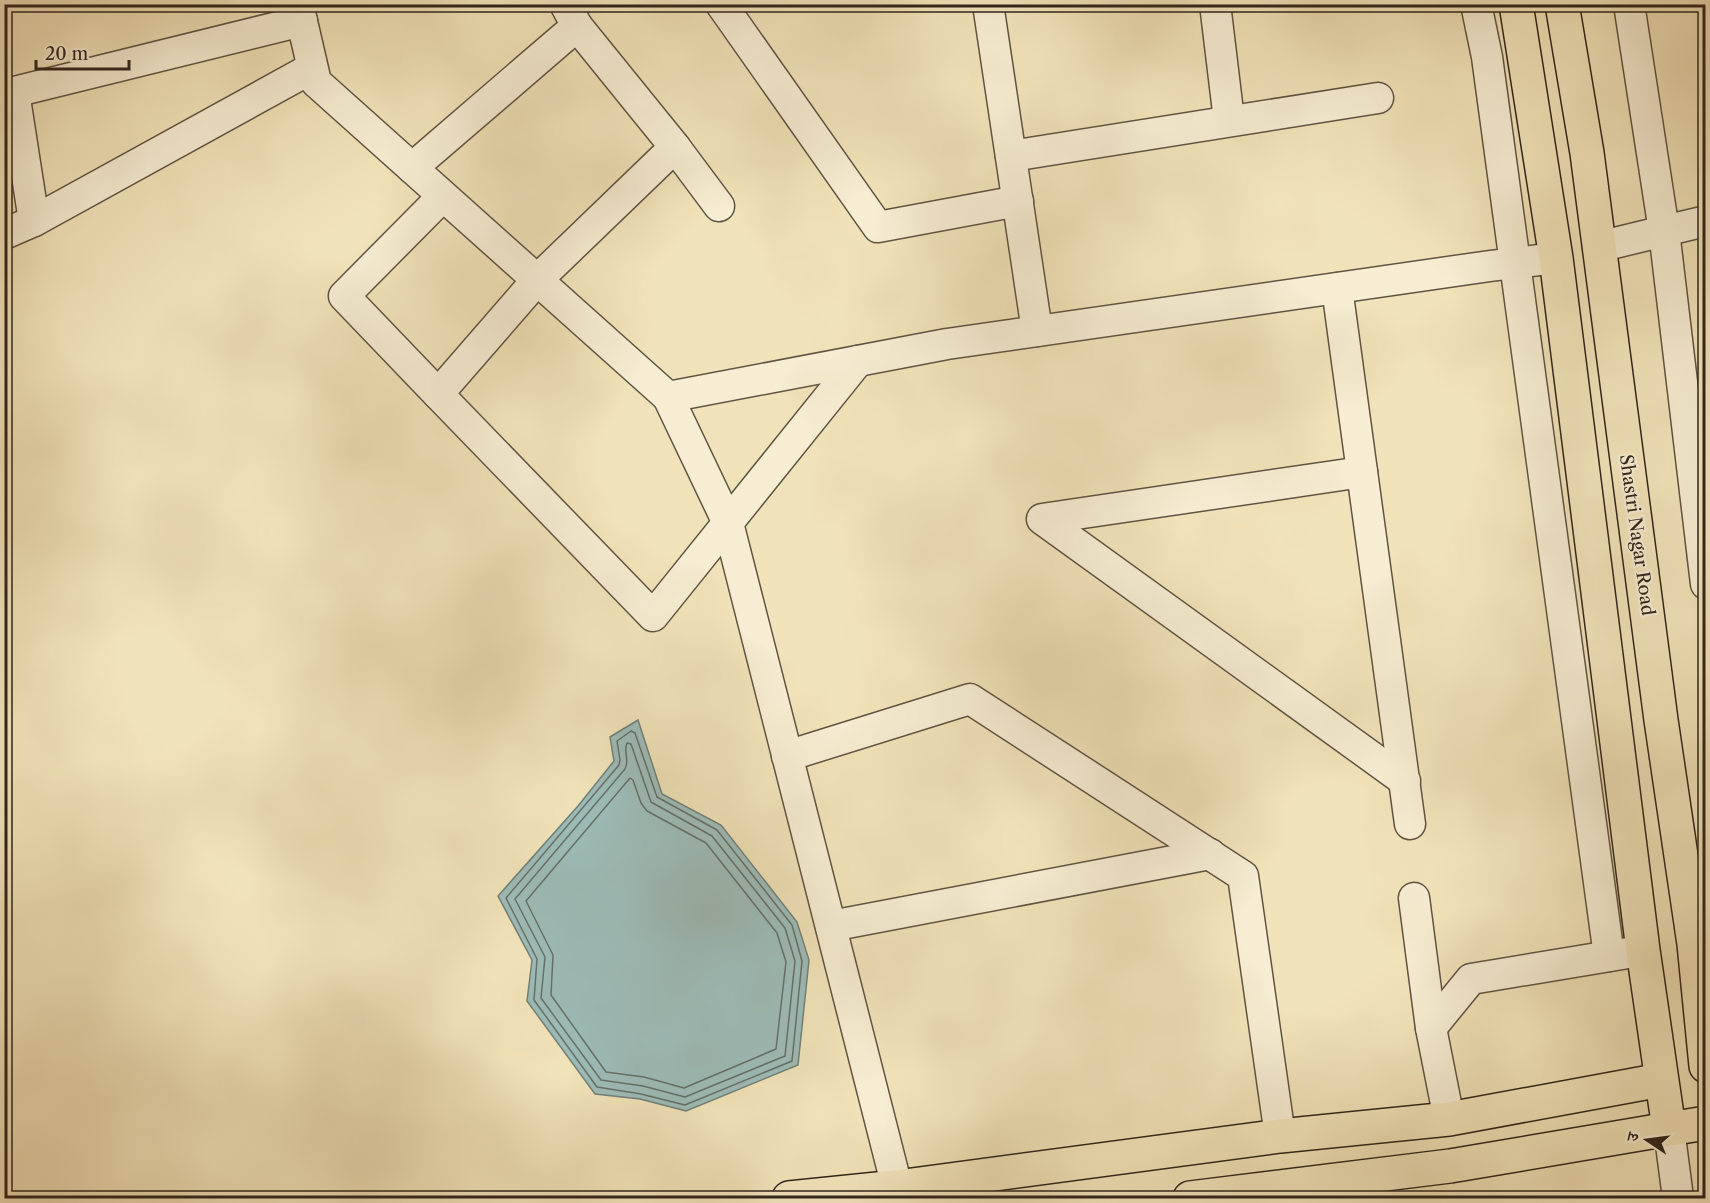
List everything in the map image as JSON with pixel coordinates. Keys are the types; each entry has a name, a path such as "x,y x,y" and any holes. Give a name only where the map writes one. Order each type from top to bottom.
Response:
{"main road":[{"path":"1516,4 1556,258 1643,950 1669,1129"},
{"name":"Shastri Nagar Road","path":"1562,4 1587,153 1660,708 1700,943 1706,1066"},
{"path":"1643,950 1700,943"},
{"path":"789,1198 897,1187 1280,1136 1449,1119 1661,1080 1706,1074"},
{"path":"1190,1198 1450,1166 1706,1123"}],"street":[{"path":"721,4 878,227 1018,201"},
{"path":"988,4 1037,331"},
{"path":"1215,4 1229,120"},
{"path":"1476,4 1487,57 1609,956"},
{"path":"1629,4 1664,231 1706,584"},
{"path":"34,221 14,92 300,13 316,82 668,397 728,523 897,1187"},
{"path":"412,168 571,15 719,206"},
{"path":"4,234 34,221 312,68"},
{"path":"1011,156 1378,98"},
{"path":"438,394 537,280 675,147"},
{"path":"443,196 344,296 653,615 858,361"},
{"path":"1598,247 1706,221"},
{"path":"668,397 947,344 1556,258"},
{"path":"1337,288 1410,824"},
{"path":"1362,472 1042,519 1405,781"},
{"path":"787,756 970,699 1243,876 1280,1136"},
{"path":"831,926 1210,854"},
{"path":"1414,898 1431,1028 1449,1119"},
{"path":"1431,1028 1471,979 1643,950"},
{"path":"1669,1129 1678,1198"}],"water":[{"path":"638,720 662,794 721,825 797,922 809,960 798,1065 686,1111 640,1099 595,1094 527,1001 532,960 498,896 578,806 614,761 610,737"}]}
